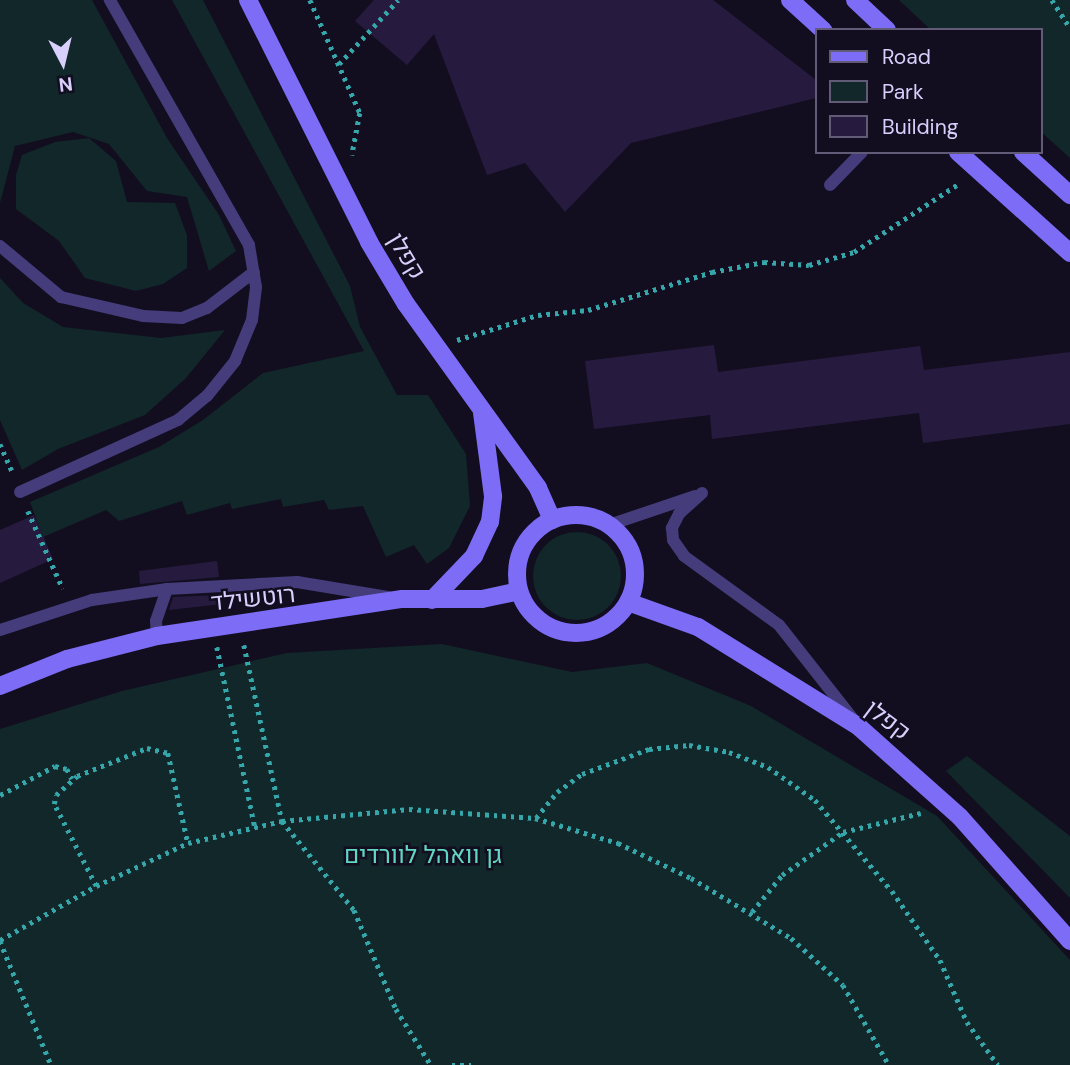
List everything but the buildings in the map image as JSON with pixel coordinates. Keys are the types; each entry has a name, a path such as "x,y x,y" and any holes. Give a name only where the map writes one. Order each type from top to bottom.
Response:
{"street":[{"name":"קפלן","path":"248,0 345,194 406,304 538,488 552,520"},
{"path":"790,0 821,28"},
{"path":"855,0 885,28"},
{"path":"960,154 1070,253"},
{"path":"1025,154 1070,195"},
{"path":"432,600 474,556 490,522 493,496 482,409"},
{"path":"581,515 609,524 622,536 633,559 634,586 628,602 604,626 570,632 538,620 519,591 517,574 523,549 538,529 552,520 581,515"},
{"name":"רוטשילד","path":"0,686 67,659 157,636 323,615 402,599 482,598 519,591"},
{"name":"קפלן","path":"628,602 698,627 859,727 949,806 1070,941"}],"lane":[{"path":"20,492 178,420 207,396 235,361 252,320 254,272 249,245 110,0"},
{"path":"830,185 860,154"},
{"path":"0,246 61,297 143,316 182,318 207,308 254,272"},
{"path":"609,524 702,493 679,514 673,540 684,556 779,625 859,727"},
{"path":"0,630 70,606 167,589 297,582 402,599"},
{"path":"157,636 156,621 167,589"}],"path":[{"path":"310,0 360,113 345,194"},
{"path":"339,64 398,0"},
{"path":"1052,0 1070,28"},
{"path":"439,348 473,332 538,315 589,310 712,272 764,262 808,265 854,252 979,171"},
{"path":"0,444 70,606"},
{"path":"239,624 282,821 354,910 396,1009 431,1065"},
{"path":"213,627 255,828"},
{"path":"536,818 558,792 582,774 649,749 689,746 729,752 768,767 815,800 843,832 940,960 967,1022 998,1065"},
{"path":"96,886 54,804 72,779 147,748 168,753 188,843"},
{"path":"0,795 55,766 67,769 72,779"},
{"path":"752,912 782,875 843,832 949,806"},
{"path":"51,1065 0,940 96,886 188,843 282,821 409,810 536,818 618,843 752,912 791,938 843,985 889,1065"},
{"path":"0,959 8,960"},
{"path":"452,1065 471,1065"}],"green space":[{"path":"0,0 92,0 167,138 219,215 236,251 209,271 187,197 147,191 109,144 73,132 15,146 0,203"},
{"path":"172,0 203,0 350,286 360,327 397,395 428,395 466,454 470,506 449,548 427,564 414,545 386,557 363,506 329,510 324,500 283,507 281,499 232,509 230,503 187,515 182,501 119,521 106,510 43,537 30,502 159,447 203,420 263,373 364,351"},
{"path":"899,0 1070,0 1070,158 1042,133 1042,28 929,28"},
{"path":"89,138 116,161 127,202 175,203 187,235 187,268 163,284 136,291 85,278 59,241 16,209 16,175 22,155 55,142"},
{"path":"0,278 23,303 63,327 161,338 225,330 186,378 145,415 58,449 22,470 0,420"},
{"path":"577,532 594,536 608,545 617,559 621,576 617,593 608,607 594,616 577,620 560,616 546,607 537,593 533,576 537,559 546,545 560,536"},
{"name":"גן וואהל לוורדים","path":"442,644 572,672 647,663 751,706 937,816 1070,960 1070,1065 0,1065 0,729 122,691 287,653"},
{"path":"967,756 1070,836 1070,898 946,771"}]}
